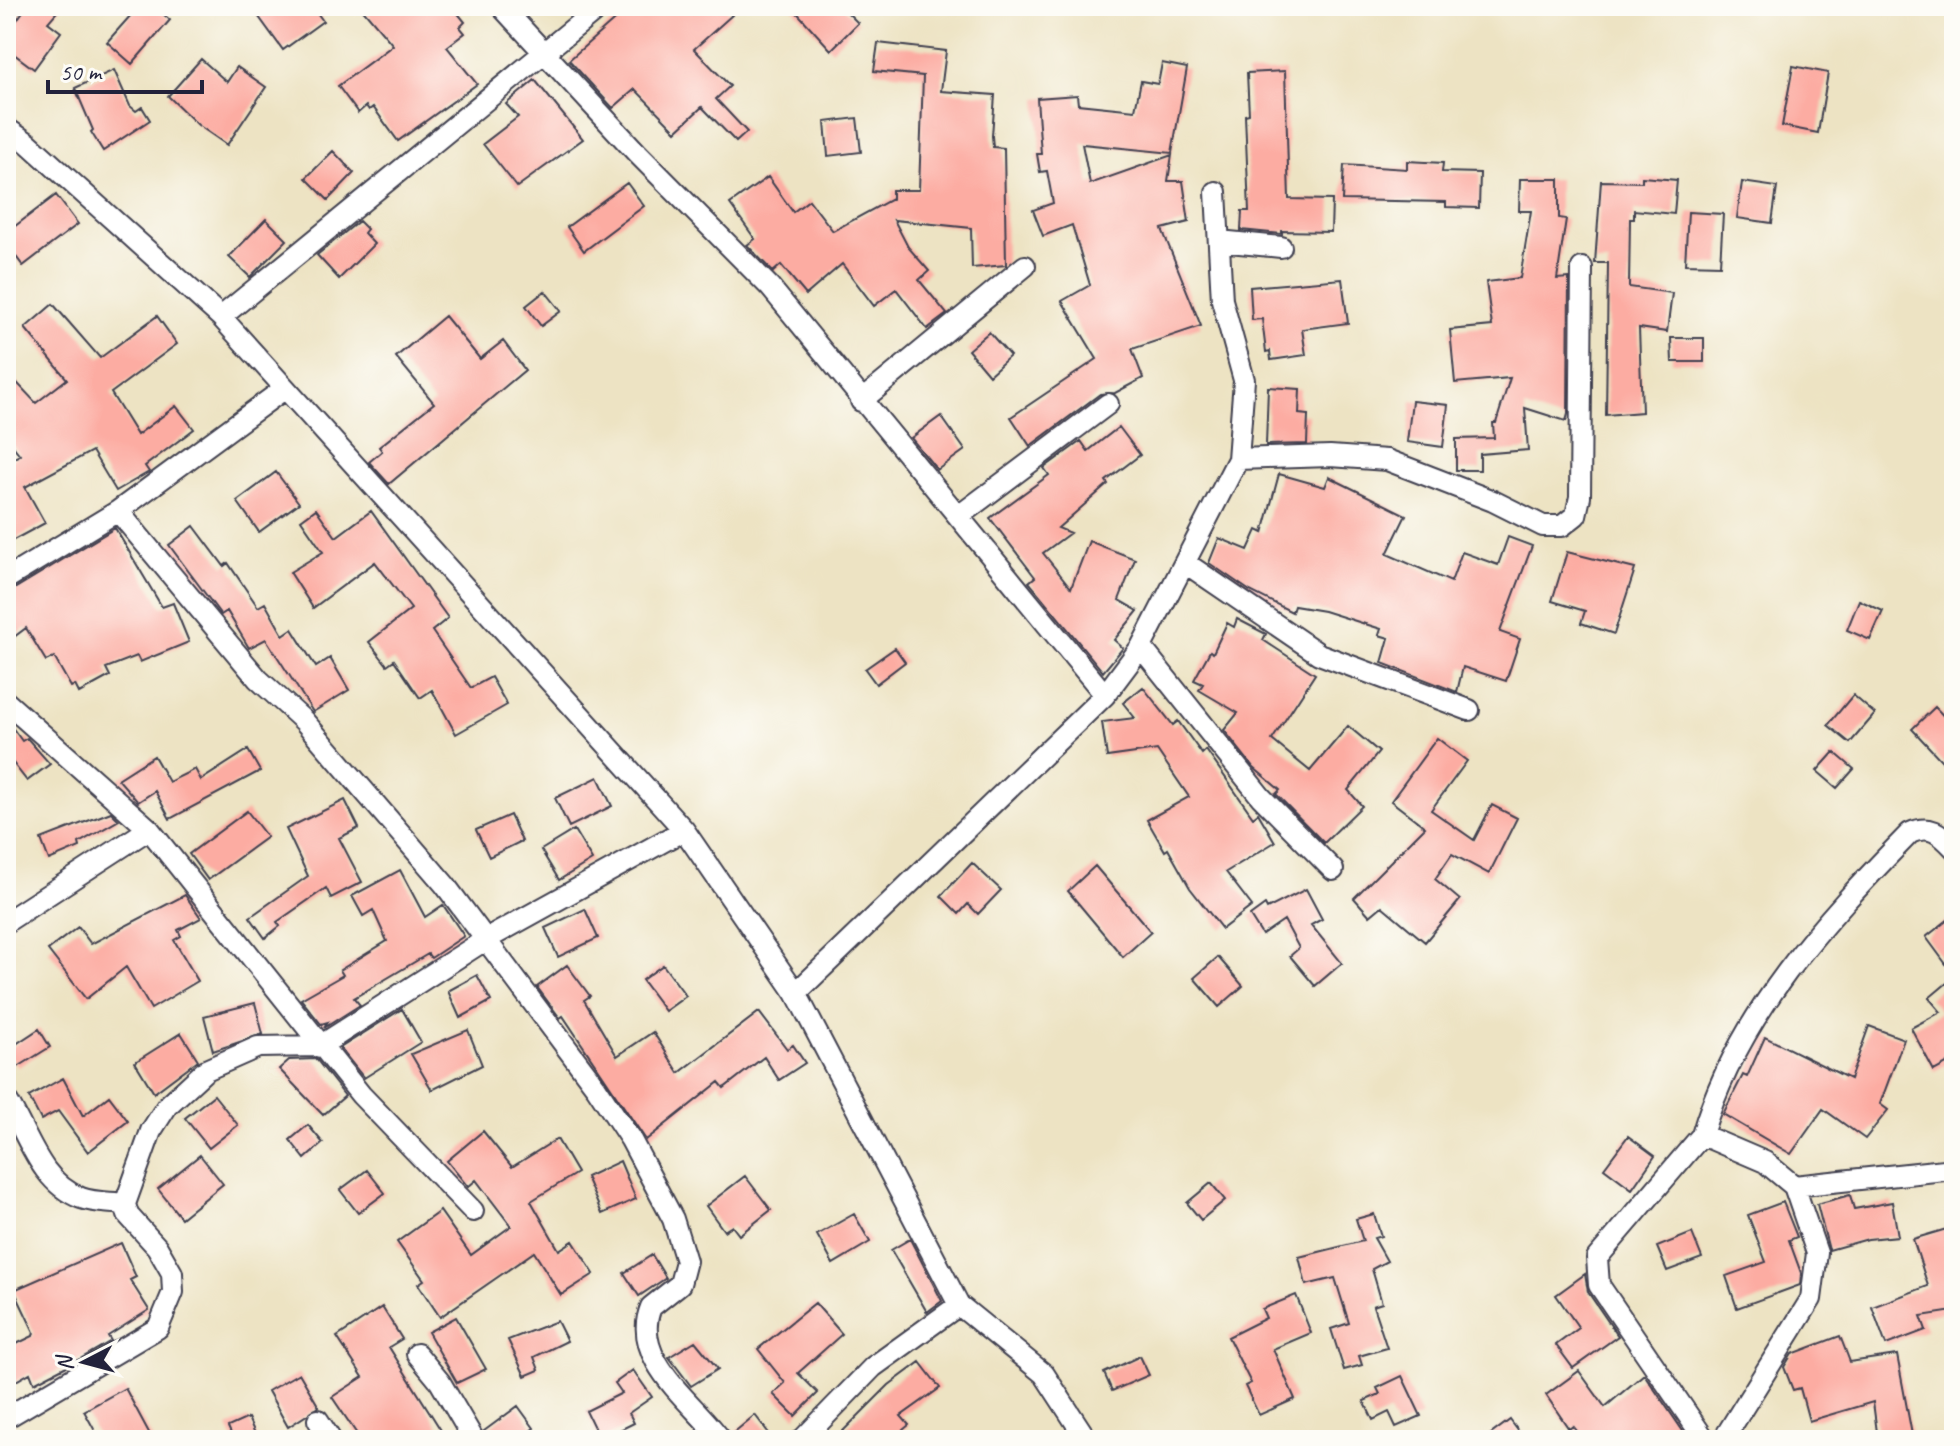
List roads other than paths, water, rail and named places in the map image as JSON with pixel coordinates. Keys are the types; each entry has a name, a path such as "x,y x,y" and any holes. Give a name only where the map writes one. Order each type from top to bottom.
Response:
{"street":[{"path":"501,6 637,153 770,287 1105,695"},
{"path":"221,317 601,6"},
{"path":"6,128 28,143 221,317 684,830 796,993 959,1305 1044,1374 1059,1392 1087,1440"},
{"path":"796,993 1105,695 1141,647 1187,564 1238,459 1244,380 1222,300 1216,192"},
{"path":"1219,241 1281,247"},
{"path":"861,401 1025,266"},
{"path":"1238,459 1330,456 1387,460 1493,501 1543,526 1562,526 1576,515 1580,497 1582,268"},
{"path":"6,579 118,511 284,389"},
{"path":"960,515 1108,404"},
{"path":"118,511 258,679 304,721 435,873 596,1087 631,1140 673,1219 686,1261 680,1284 651,1307 647,1332 661,1374 707,1419 721,1440"},
{"path":"1187,564 1319,654 1469,710"},
{"path":"1141,647 1261,797 1333,870"},
{"path":"6,702 149,829 361,1095 473,1211"},
{"path":"1705,1440 1599,1285 1597,1258 1702,1135 1714,1094 1750,1025 1833,911 1910,833 1921,828 1932,829 1954,848"},
{"path":"6,922 149,829"},
{"path":"6,1418 158,1328 173,1292 172,1273 157,1247 128,1215 125,1204 151,1131 167,1106 206,1070 258,1047 320,1046 485,940 684,830"},
{"path":"6,1099 37,1157 57,1183 82,1198 125,1204"},
{"path":"1702,1135 1765,1162 1794,1186 1817,1253 1811,1299 1723,1440"},
{"path":"1794,1186 1954,1169"},
{"path":"802,1440 873,1367 959,1305"},
{"path":"417,1354 440,1382 474,1440"},
{"path":"318,1420 331,1440"}]}
